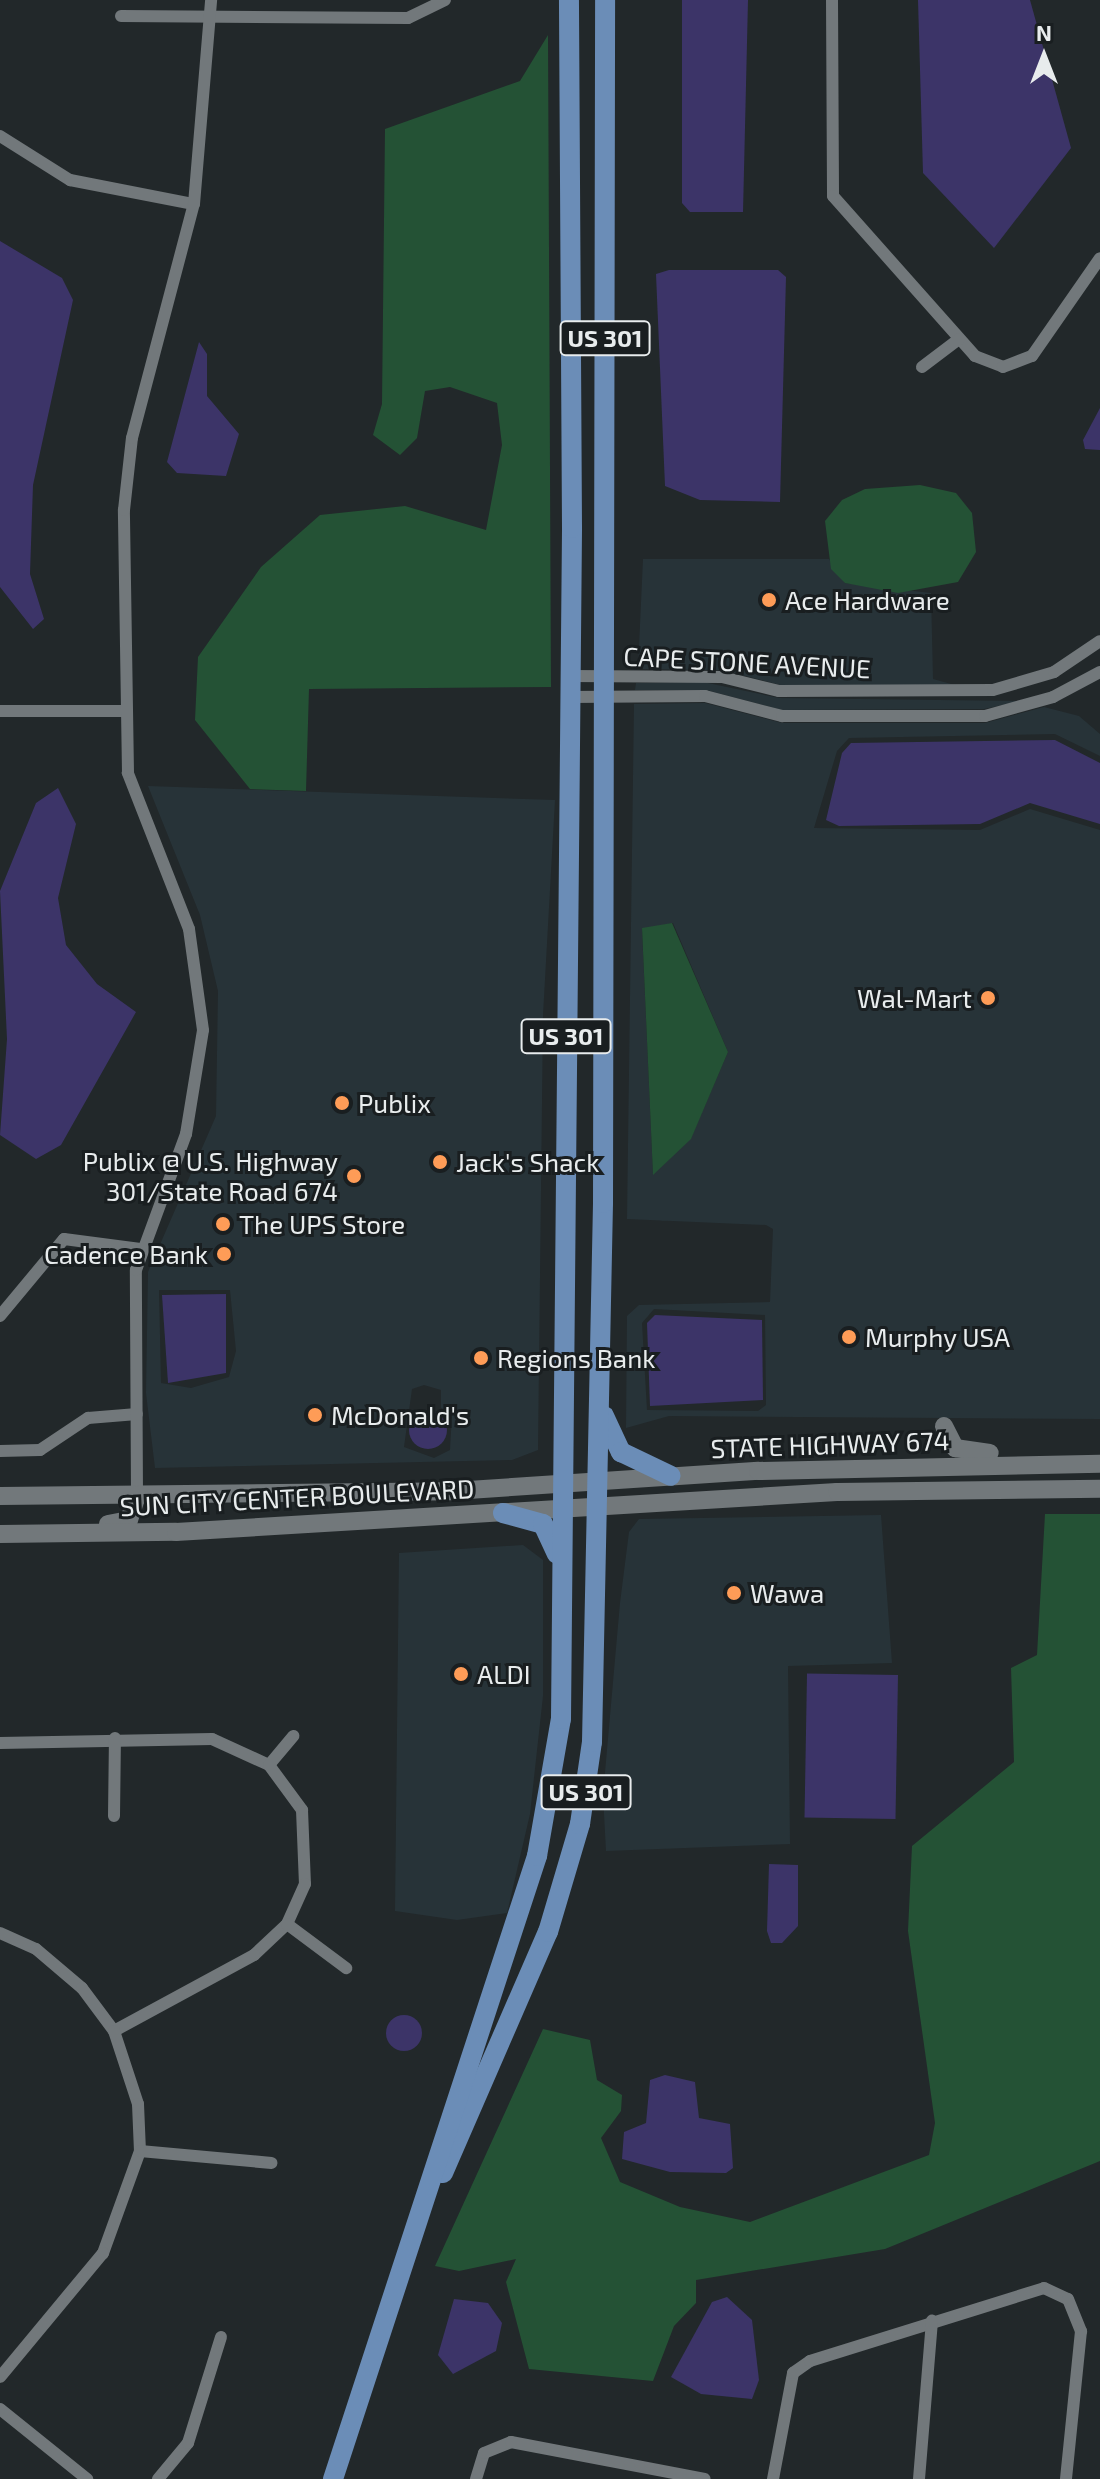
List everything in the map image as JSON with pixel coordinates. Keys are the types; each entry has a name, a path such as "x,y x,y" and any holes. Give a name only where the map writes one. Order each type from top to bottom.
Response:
{"main road":[{"name":"US 301","path":"333,2479 547,1816 561,1719 572,401 569,0"},
{"name":"US 301","path":"407,2253 536,1963 573,1850 596,1694 605,687 605,0"},
{"path":"600,1404 621,1452 671,1476"},
{"path":"922,1465 944,1426 962,1452 1100,1464"},
{"name":"STATE HIGHWAY 674","path":"563,1483 922,1465 1100,1464"},
{"path":"998,1490 1032,1480 1100,1478"},
{"name":"SUN CITY CENTER BOULEVARD","path":"0,1496 563,1483"},
{"name":"STATE HIGHWAY 674","path":"597,1506 998,1490 1100,1489"},
{"path":"0,1525 129,1520 137,1495"},
{"name":"SUN CITY CENTER BOULEVARD","path":"0,1534 176,1532 597,1506"},
{"path":"503,1513 543,1524 563,1575"}],"street":[{"path":"137,1495 140,1249 186,1134 203,1030 189,929 128,773 124,510 132,438 194,204 211,0"},
{"path":"121,16 408,18 445,0"},
{"path":"832,0 833,196 959,339 988,364 1018,365 1100,258"},
{"path":"0,136 70,180 194,204"},
{"path":"922,367 959,339"},
{"name":"CAPE STONE AVENUE","path":"570,687 722,677 779,691 993,690 1054,672 1100,641"},
{"name":"CAPE STONE AVENUE","path":"570,687 705,696 773,716 985,716 1053,697 1100,672"},
{"path":"0,711 126,711"},
{"path":"0,1316 64,1239 140,1249"},
{"path":"0,1451 40,1450 88,1418 137,1414"},
{"path":"269,1765 293,1736"},
{"path":"114,1816 115,1738"},
{"path":"0,1743 115,1738 212,1739 269,1765 302,1810 309,1842 305,1884 287,1924 254,1955 114,2031"},
{"path":"287,1924 346,1968"},
{"path":"0,1933 36,1949 82,1988 114,2031 138,2104 140,2151 103,2253 0,2377"},
{"path":"140,2151 271,2163"},
{"path":"773,2479 793,2373 932,2321 1024,2290 1044,2288 1068,2299 1081,2331 1066,2479"},
{"path":"919,2479 932,2321"},
{"path":"158,2479 188,2443 221,2337"},
{"path":"0,2409 87,2479"},
{"path":"476,2479 484,2453 497,2443 705,2479"},
{"path":"626,2479 629,2465"}],"shaded area":[{"path":"682,0 748,0 743,212 690,212 682,203"},
{"path":"918,0 1030,0 1071,148 994,248 923,173"},
{"path":"0,241 62,278 73,300 33,485 30,574 44,619 33,629 0,587"},
{"path":"669,270 778,270 786,277 780,502 700,500 665,486 656,274"},
{"path":"199,342 207,354 207,396 239,434 226,476 177,473 167,462"},
{"path":"1100,408 1100,450 1085,449 1083,440"},
{"path":"643,559 829,559 845,583 931,593 933,679 955,685 780,685 722,670 638,669"},
{"path":"703,682 779,698 1021,701 984,709 782,710 706,690 635,690 636,683"},
{"path":"705,703 782,723 985,723 1044,707 1079,716 1100,734 1100,756 1055,734 849,738 837,751 814,828 980,830 1030,809 1100,830 1100,1419 669,1416 626,1428 627,1316 639,1305 770,1302 773,1229 766,1225 627,1219 634,704","holes":["673,923 728,1052 691,1138 653,1174 642,929","654,1309 765,1315 766,1405 758,1411 647,1410 642,1323"]},
{"path":"1055,740 1100,763 1100,824 1030,803 980,824 839,826 826,820 842,753 851,743"},
{"path":"148,786 555,800 543,1015 538,1450 512,1460 155,1468 146,1393 148,1272 216,1116 218,991 200,915","holes":["159,1290 230,1290 236,1351 229,1377 191,1388 161,1383","424,1385 441,1390 441,1408 452,1413 450,1450 434,1458 404,1447 412,1389"]},
{"path":"58,788 76,824 58,898 66,945 97,984 136,1012 61,1145 36,1159 0,1135 7,1039 0,891 36,803"},
{"path":"226,1294 226,1373 168,1383 162,1295"},
{"path":"655,1315 762,1320 763,1400 650,1406 647,1323"},
{"path":"428,1411 442,1416 447,1430 442,1444 428,1449 414,1444 409,1430 414,1416"},
{"path":"881,1515 892,1663 788,1666 790,1844 606,1851 603,1795 620,1603 629,1532 639,1519"},
{"path":"523,1545 543,1560 543,1696 530,1814 507,1913 457,1920 395,1911 399,1553"},
{"path":"807,1673 898,1675 895,1819 805,1817"},
{"path":"769,1864 798,1865 798,1926 782,1943 771,1943 767,1931"},
{"path":"404,2015 416,2021 422,2033 416,2045 404,2051 392,2045 386,2033 392,2021"},
{"path":"665,2075 695,2082 699,2118 730,2124 733,2168 726,2173 670,2172 622,2159 624,2132 646,2123 650,2080"},
{"path":"727,2297 752,2320 759,2380 752,2399 701,2394 671,2377 712,2302"},
{"path":"454,2299 488,2303 502,2323 496,2351 453,2374 438,2355"}],"green space":[{"path":"548,35 551,687 309,689 306,791 250,789 195,720 198,657 261,567 320,515 405,506 486,530 502,445 497,403 450,387 425,391 417,438 400,455 373,435 382,404 385,129 520,81"},
{"path":"920,485 956,493 972,513 976,552 958,582 898,593 845,583 831,569 825,521 842,500 865,489"},
{"path":"672,923 728,1052 691,1139 653,1175 642,928"},
{"path":"1045,1514 1100,1514 1100,2161 885,2249 696,2280 696,2303 674,2326 653,2381 529,2369 506,2282 516,2259 459,2271 435,2266 543,2029 590,2040 597,2080 622,2095 621,2111 601,2138 620,2182 680,2207 750,2222 929,2155 935,2123 908,1931 912,1846 1014,1762 1011,1668 1037,1655"}],"place":[{"name":"Ace Hardware","path":"769,600"},
{"name":"Wal-Mart","path":"988,998"},
{"name":"Publix","path":"342,1103"},
{"name":"Jack's Shack","path":"440,1162"},
{"name":"Publix @ U.S. Highway 301/State Road 674","path":"354,1176"},
{"name":"The UPS Store","path":"223,1224"},
{"name":"Cadence Bank","path":"224,1254"},
{"name":"Murphy USA","path":"849,1337"},
{"name":"Regions Bank","path":"481,1358"},
{"name":"McDonald's","path":"315,1415"},
{"name":"Wawa","path":"734,1593"},
{"name":"ALDI","path":"461,1674"}]}
